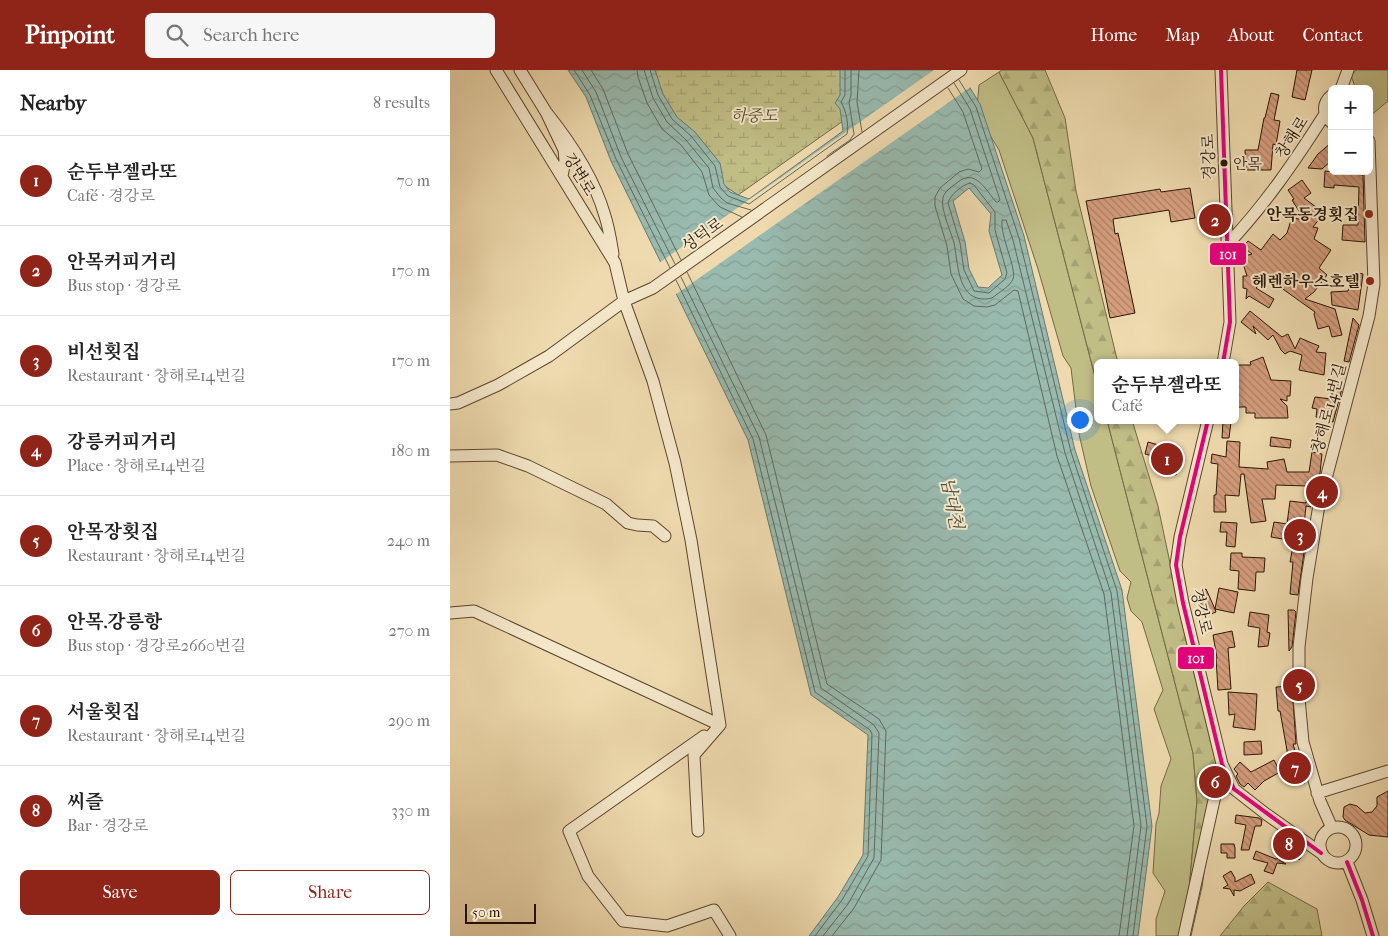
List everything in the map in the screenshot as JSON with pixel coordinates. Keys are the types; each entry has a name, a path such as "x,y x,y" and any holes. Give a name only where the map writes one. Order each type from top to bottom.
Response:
{"street":[{"name":"강변로","path":"496,70 615,263 624,301 653,382 675,463 691,540 720,725"},
{"path":"520,70 546,112 564,150 565,161 562,176"},
{"name":"성덕로","path":"450,404 498,385 549,356 624,301 653,288 962,70"},
{"name":"경강로","path":"1221,70 1230,322 1224,359"},
{"path":"1342,85 1348,70"},
{"name":"창해로","path":"1227,245 1251,220 1328,119 1326,101 1328,99"},
{"path":"546,112 562,132 591,178 606,216 615,263"},
{"name":"창해로14번길","path":"1332,828 1317,793 1303,742 1299,698 1299,647 1307,578 1319,505 1369,316 1374,284 1370,175"},
{"name":"경강로","path":"1207,424 1180,537 1176,565 1183,604 1222,764 1234,789 1321,854"},
{"path":"450,456 497,455 528,466 606,504 628,523 653,526 666,536"},
{"path":"450,613 474,611 720,725"},
{"path":"698,831 694,755 720,725"},
{"path":"720,725 569,831 588,876 623,921 667,926 714,910 730,936"},
{"path":"1184,936 1222,764"},
{"path":"1317,793 1388,771"},
{"path":"1332,828 1345,828 1354,836 1356,848 1351,858 1341,864 1330,862 1321,854 1319,848 1322,835 1332,828"},
{"path":"1346,862 1362,900 1373,936"}],"green space":[{"name":"하중도","path":"635,70 843,70 853,114 738,195 716,180"},
{"path":"1002,70 1045,70 1065,118 1076,191 1117,359 1094,359 1094,373 1033,138 999,72"},
{"path":"1356,70 1388,70 1388,101 1373,114 1373,85 1354,85 1351,76"},
{"path":"999,72 1033,138 1094,373 1094,424 1108,424 1193,753 1197,801 1189,889 1202,887 1191,936 1156,936 1156,919 1165,891 1153,873 1156,824 1159,813 1161,786 1171,759 1154,709 1163,690 1142,622 1131,611 1127,598 1131,582 1120,571 1091,486 1079,434 1071,368 1063,356 1038,269 999,150 982,122 977,107 979,85"},
{"path":"1108,424 1133,424 1158,506 1181,615 1219,763 1202,887 1189,890 1197,801 1193,753"},
{"path":"1268,882 1317,909 1322,936 1220,936 1244,906"}],"water":[{"name":"남대천","path":"568,70 655,70 663,94 677,117 695,132 720,163 724,184 730,192 749,199 843,131 840,109 835,103 840,95 840,70 959,70 980,104 1024,236 1075,450 1122,590 1152,826 1138,936 809,936 838,897 863,855 868,735 811,695 748,440 611,161 586,97","holes":["969,188 991,214 989,231 1002,275 988,288 978,287 969,269 965,242 953,201"]}],"pier":[{"path":"934,70 962,70 972,86 675,295 659,263"}],"building":[{"path":"1297,70 1312,70 1305,100 1292,97"},
{"path":"1271,93 1279,95 1274,120 1280,121 1276,145 1273,144 1271,170 1246,170 1245,150 1258,150"},
{"path":"1328,145 1328,164 1322,169 1308,168 1318,154"},
{"path":"1325,171 1328,171 1328,175 1363,175 1365,242 1342,240 1343,225 1358,225 1359,187 1334,185 1334,188 1324,187"},
{"path":"1302,180 1311,193 1304,198 1324,213 1313,227 1318,228 1314,239 1331,250 1319,268 1327,275 1314,292 1305,299 1335,309 1342,335 1332,337 1329,326 1318,329 1315,312 1266,277 1256,288 1274,299 1269,308 1249,296 1246,299 1247,289 1243,288 1243,276 1247,276 1241,257 1252,254 1243,247 1248,241 1261,250 1273,234 1280,240 1287,233 1292,217 1305,221 1288,190"},
{"path":"1190,188 1195,218 1171,222 1169,210 1113,219 1115,234 1118,233 1135,313 1110,318 1086,201 1160,189 1161,192"},
{"path":"1355,272 1363,274 1358,310 1332,305 1331,292 1348,291"},
{"path":"1250,311 1282,337 1288,334 1295,349 1300,338 1319,346 1316,352 1326,353 1324,375 1299,370 1302,355 1290,351 1285,354 1273,335 1268,340 1253,326 1256,334 1241,322"},
{"path":"1353,318 1359,325 1349,362 1344,361"},
{"path":"1263,357 1271,380 1291,381 1290,396 1287,396 1287,401 1280,399 1287,406 1288,418 1255,418 1255,413 1246,413 1246,407 1239,407 1239,365 1251,365 1250,362"},
{"path":"1334,383 1343,385 1333,422 1316,417 1317,409 1312,408 1315,397 1331,399"},
{"path":"1223,424 1231,424 1229,438 1222,438"},
{"path":"1271,437 1291,440 1290,448 1270,446"},
{"path":"1227,441 1240,442 1239,467 1268,469 1267,462 1284,459 1287,472 1309,472 1312,452 1322,454 1320,473 1311,507 1306,506 1302,545 1305,545 1298,595 1290,594 1293,562 1290,562 1294,541 1271,537 1274,522 1287,524 1290,501 1306,503 1308,486 1276,485 1275,499 1262,499 1266,521 1251,523 1244,474 1241,474 1239,496 1225,495 1226,512 1214,512 1218,464 1211,463 1212,454 1226,457"},
{"path":"1148,442 1183,452 1176,475 1165,472 1168,460 1145,454"},
{"path":"1221,522 1237,523 1235,547 1226,546 1227,532 1220,532"},
{"path":"1231,553 1242,553 1242,557 1265,558 1264,572 1256,572 1255,591 1238,589 1239,571 1230,570"},
{"path":"1219,588 1238,592 1234,613 1215,609"},
{"path":"1206,589 1216,612 1206,616 1200,602 1194,604 1190,596"},
{"path":"1288,610 1296,612 1292,647 1289,651"},
{"path":"1250,612 1269,615 1267,632 1270,633 1268,646 1258,647 1260,628 1248,626"},
{"path":"1232,631 1235,647 1228,648 1231,689 1218,690 1217,658 1213,635"},
{"path":"1292,686 1296,744 1293,744 1305,783 1298,785 1288,756 1280,711 1278,711 1276,687"},
{"path":"1228,692 1257,694 1255,730 1233,727 1235,714 1229,715"},
{"path":"1261,741 1262,754 1244,755 1244,742"},
{"path":"1274,760 1280,772 1264,781 1255,790 1248,783 1244,787 1240,784 1236,776 1238,774 1234,769 1240,762 1251,772"},
{"path":"1388,791 1388,837 1369,835 1343,817 1344,807 1350,804 1357,806 1365,813 1372,812 1377,806 1377,797"},
{"path":"1236,815 1262,820 1261,826 1255,826 1249,850 1241,850 1246,825 1235,823"},
{"path":"1285,837 1305,851 1299,860 1279,845"},
{"path":"1221,844 1234,844 1235,858 1227,858 1227,853 1221,853"},
{"path":"1256,851 1276,859 1280,857 1279,860 1286,864 1277,863 1273,874 1264,871 1268,863 1253,859"},
{"path":"1231,871 1235,882 1251,874 1255,883 1240,891 1234,890 1234,896 1230,889 1223,888 1228,885 1223,876"}],"transit line":[{"name":"101","path":"1221,70 1230,322 1224,359"},
{"name":"101","path":"1207,424 1180,537 1176,565 1183,603 1222,764 1234,789 1321,853"},
{"name":"101","path":"1347,862 1362,900 1373,936"}],"place":[{"name":"안목","path":"1224,163"},
{"name":"안목동경횟집","path":"1369,214"},
{"name":"안목커피거리","path":"1215,220"},
{"name":"헤렌하우스호텔","path":"1370,281"},
{"name":"순두부젤라또","path":"1167,459"},
{"name":"강릉커피거리","path":"1322,492"},
{"name":"비선횟집","path":"1300,535"},
{"name":"안목장횟집","path":"1299,685"},
{"name":"서울횟집","path":"1295,768"},
{"name":"안목.강릉항","path":"1215,782"},
{"name":"씨즐","path":"1289,844"}]}
